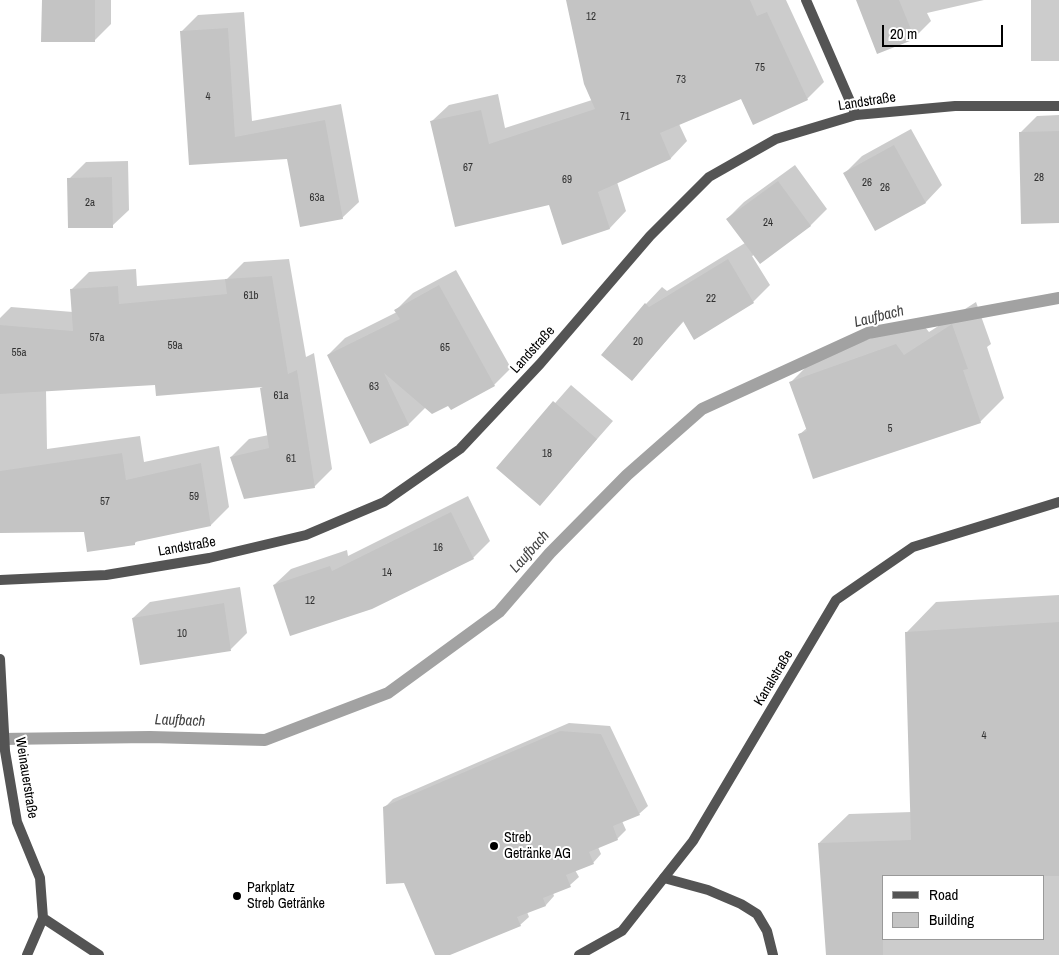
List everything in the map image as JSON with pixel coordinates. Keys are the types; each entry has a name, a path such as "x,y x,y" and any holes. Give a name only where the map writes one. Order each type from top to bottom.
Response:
{"street":[{"path":"806,0 856,115"},
{"name":"Landstraße","path":"0,580 106,574 209,558 306,535 384,502 460,449 540,364 650,236 709,177 776,139 856,115 955,106 1059,106"},
{"name":"Kanalstraße","path":"579,955 622,931 693,842 836,600 913,547 1059,502"},
{"name":"Weinauerstraße","path":"0,659 5,751 17,822 40,878 43,918 27,955"},
{"path":"664,878 708,890 741,904 758,914 767,931 773,955"},
{"path":"43,918 99,955"}],"building":[{"path":"42,0 95,0 95,42 41,42"},
{"path":"566,0 750,0 757,16 767,12 808,100 753,125 741,99 660,133 671,159 598,192 610,229 562,245 549,205 455,227 430,121 481,110 489,144 595,109 584,84"},
{"path":"856,0 899,0 915,39 877,54"},
{"path":"228,28 235,137 325,120 343,219 300,227 287,159 189,165 180,31"},
{"path":"1059,131 1059,223 1021,224 1019,132"},
{"path":"894,145 926,203 875,231 843,173"},
{"path":"112,177 113,228 68,228 67,178"},
{"path":"778,181 811,226 760,264 726,219"},
{"path":"728,259 754,303 694,340 683,321 632,381 601,355 645,303 649,307"},
{"path":"272,276 288,374 297,370 315,488 244,499 230,457 269,448 260,388 263,387 156,396 155,385 0,394 0,325 73,331 70,289 118,286 119,304 227,294 225,279"},
{"path":"439,285 495,386 451,410 448,406 432,414 384,373 409,425 370,444 327,355 400,319 394,310"},
{"path":"952,324 968,369 963,370 981,423 813,479 798,434 807,431 789,382 896,344 904,355"},
{"path":"553,401 597,439 540,506 496,468"},
{"path":"122,453 126,480 201,463 211,526 135,542 135,545 87,552 84,532 0,533 0,471"},
{"path":"451,512 474,559 372,609 290,636 273,585 330,566 332,571"},
{"path":"224,603 231,651 140,665 132,618"},
{"path":"1059,622 1059,876 882,875 883,955 826,955 818,843 911,840 905,632"},
{"name":"Streb Getränke AG","path":"560,731 601,734 640,815 613,826 618,840 589,852 594,864 566,875 571,887 543,898 546,906 517,917 521,926 450,955 435,955 404,883 386,884 383,807"}],"waterway":[{"name":"Laufbach","path":"0,739 150,737 265,740 388,693 499,612 550,553 627,475 702,409 868,333 1059,298"}],"place":[{"name":"Streb Getränke AG","path":"494,846"},
{"name":"Parkplatz Streb Getränke","path":"237,896"}]}
